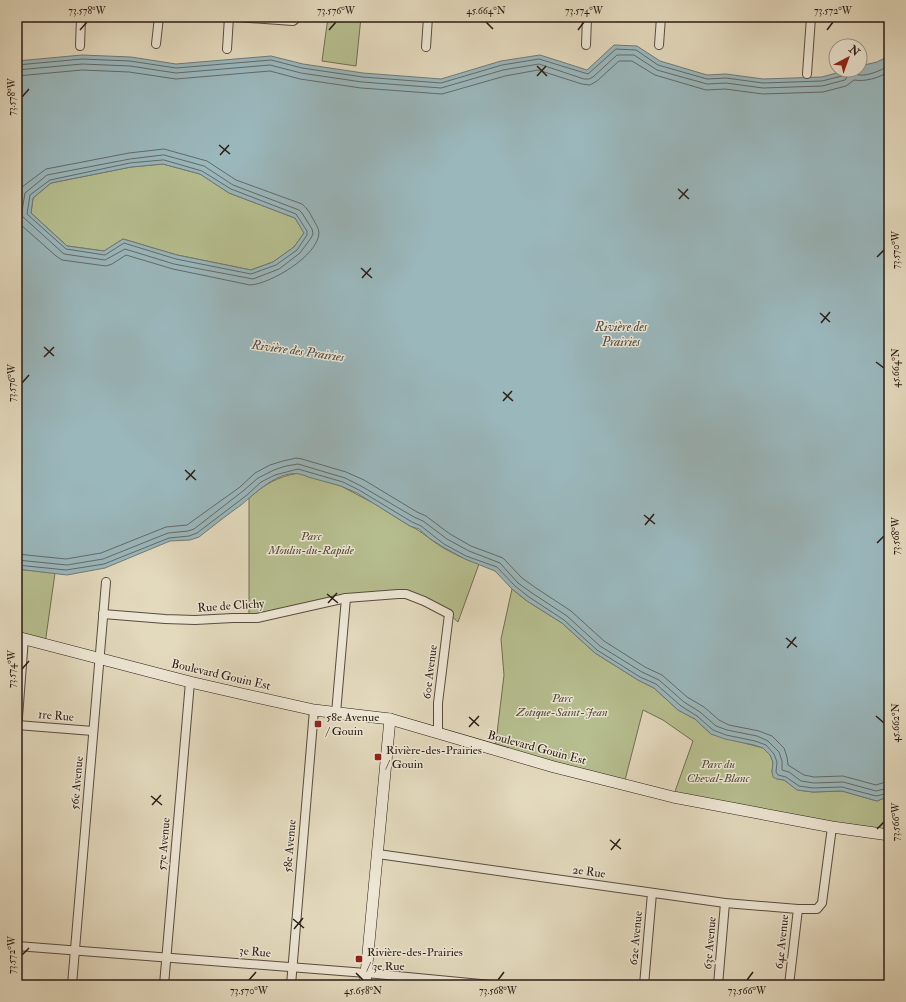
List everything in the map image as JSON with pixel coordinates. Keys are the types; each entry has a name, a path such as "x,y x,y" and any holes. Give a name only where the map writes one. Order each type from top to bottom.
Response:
{"street":[{"path":"80,46 81,17"},
{"path":"156,44 158,17"},
{"path":"227,49 229,17"},
{"path":"235,17 293,21 298,18"},
{"path":"426,47 428,17"},
{"path":"586,45 587,17"},
{"path":"659,45 662,17"},
{"path":"807,74 811,17"},
{"name":"56e Avenue","path":"72,985 106,582"},
{"name":"Rue de Clichy","path":"103,614 165,620 257,618 346,598 389,594 406,594 424,601 449,614"},
{"path":"336,713 346,598"},
{"name":"60e Avenue","path":"438,733 438,703 449,614"},
{"path":"17,730 21,638"},
{"name":"Boulevard Gouin Est","path":"21,638 100,657 190,682 314,710 390,719 554,767 673,797 832,827 889,835"},
{"name":"57e Avenue","path":"164,985 190,682"},
{"name":"58e Avenue","path":"291,985 314,710"},
{"path":"365,985 390,719"},
{"name":"1re Rue","path":"17,725 93,731"},
{"name":"64e Avenue","path":"789,985 798,909 817,909 822,903 832,827"},
{"name":"2e Rue","path":"378,854 725,903 798,909"},
{"name":"62e Avenue","path":"644,985 652,893"},
{"name":"63e Avenue","path":"718,985 725,903"},
{"name":"3e Rue","path":"17,946 366,973 450,983 491,985"}],"green space":[{"path":"328,17 361,17 356,66 322,61"},
{"path":"163,164 200,174 229,193 295,218 304,233 294,247 273,262 251,270 177,255 123,239 104,251 67,246 31,213 33,198 51,183 131,167"},
{"name":"Parc Moulin-du-Rapide","path":"298,473 341,486 375,504 418,530 447,550 479,564 458,622 449,614 398,594 249,618 249,498 272,482"},
{"path":"17,569 55,573 45,644 17,637"},
{"name":"Parc Zotique-Saint-Jean","path":"512,589 527,601 562,623 595,653 638,680 654,688 678,710 695,719 711,734 763,748 770,755 773,762 772,772 777,779 784,780 798,790 813,792 842,791 877,801 889,796 889,835 673,797 693,741 663,720 643,710 624,784 495,750 504,675 501,639"}],"water":[{"name":"Rivière des Prairies","path":"614,45 637,46 660,61 707,75 726,74 763,79 822,77 828,75 828,78 868,78 868,64 877,62 889,56 889,796 877,801 842,791 813,792 797,790 784,780 773,777 773,762 770,755 763,748 711,734 695,719 678,710 654,688 638,680 595,653 562,623 527,601 512,589 495,571 465,559 443,547 419,529 410,526 357,493 341,486 299,474 281,476 272,481 199,537 190,540 170,541 105,568 67,575 17,569 17,61 82,55 131,57 176,64 271,56 303,64 363,73 441,79 501,61 540,55 587,70","holes":["163,164 200,174 229,193 295,218 304,233 294,247 273,262 251,270 177,255 123,239 104,251 67,246 31,213 33,198 51,183 131,167"]}],"place":[{"name":"58e Avenue / Gouin","path":"318,724"},
{"name":"Rivière-des-Prairies / Gouin","path":"378,757"},
{"name":"Rivière-des-Prairies / 3e Rue","path":"359,959"}],"park label":[{"name":"Parc du Cheval-Blanc","path":"718,771"}]}
